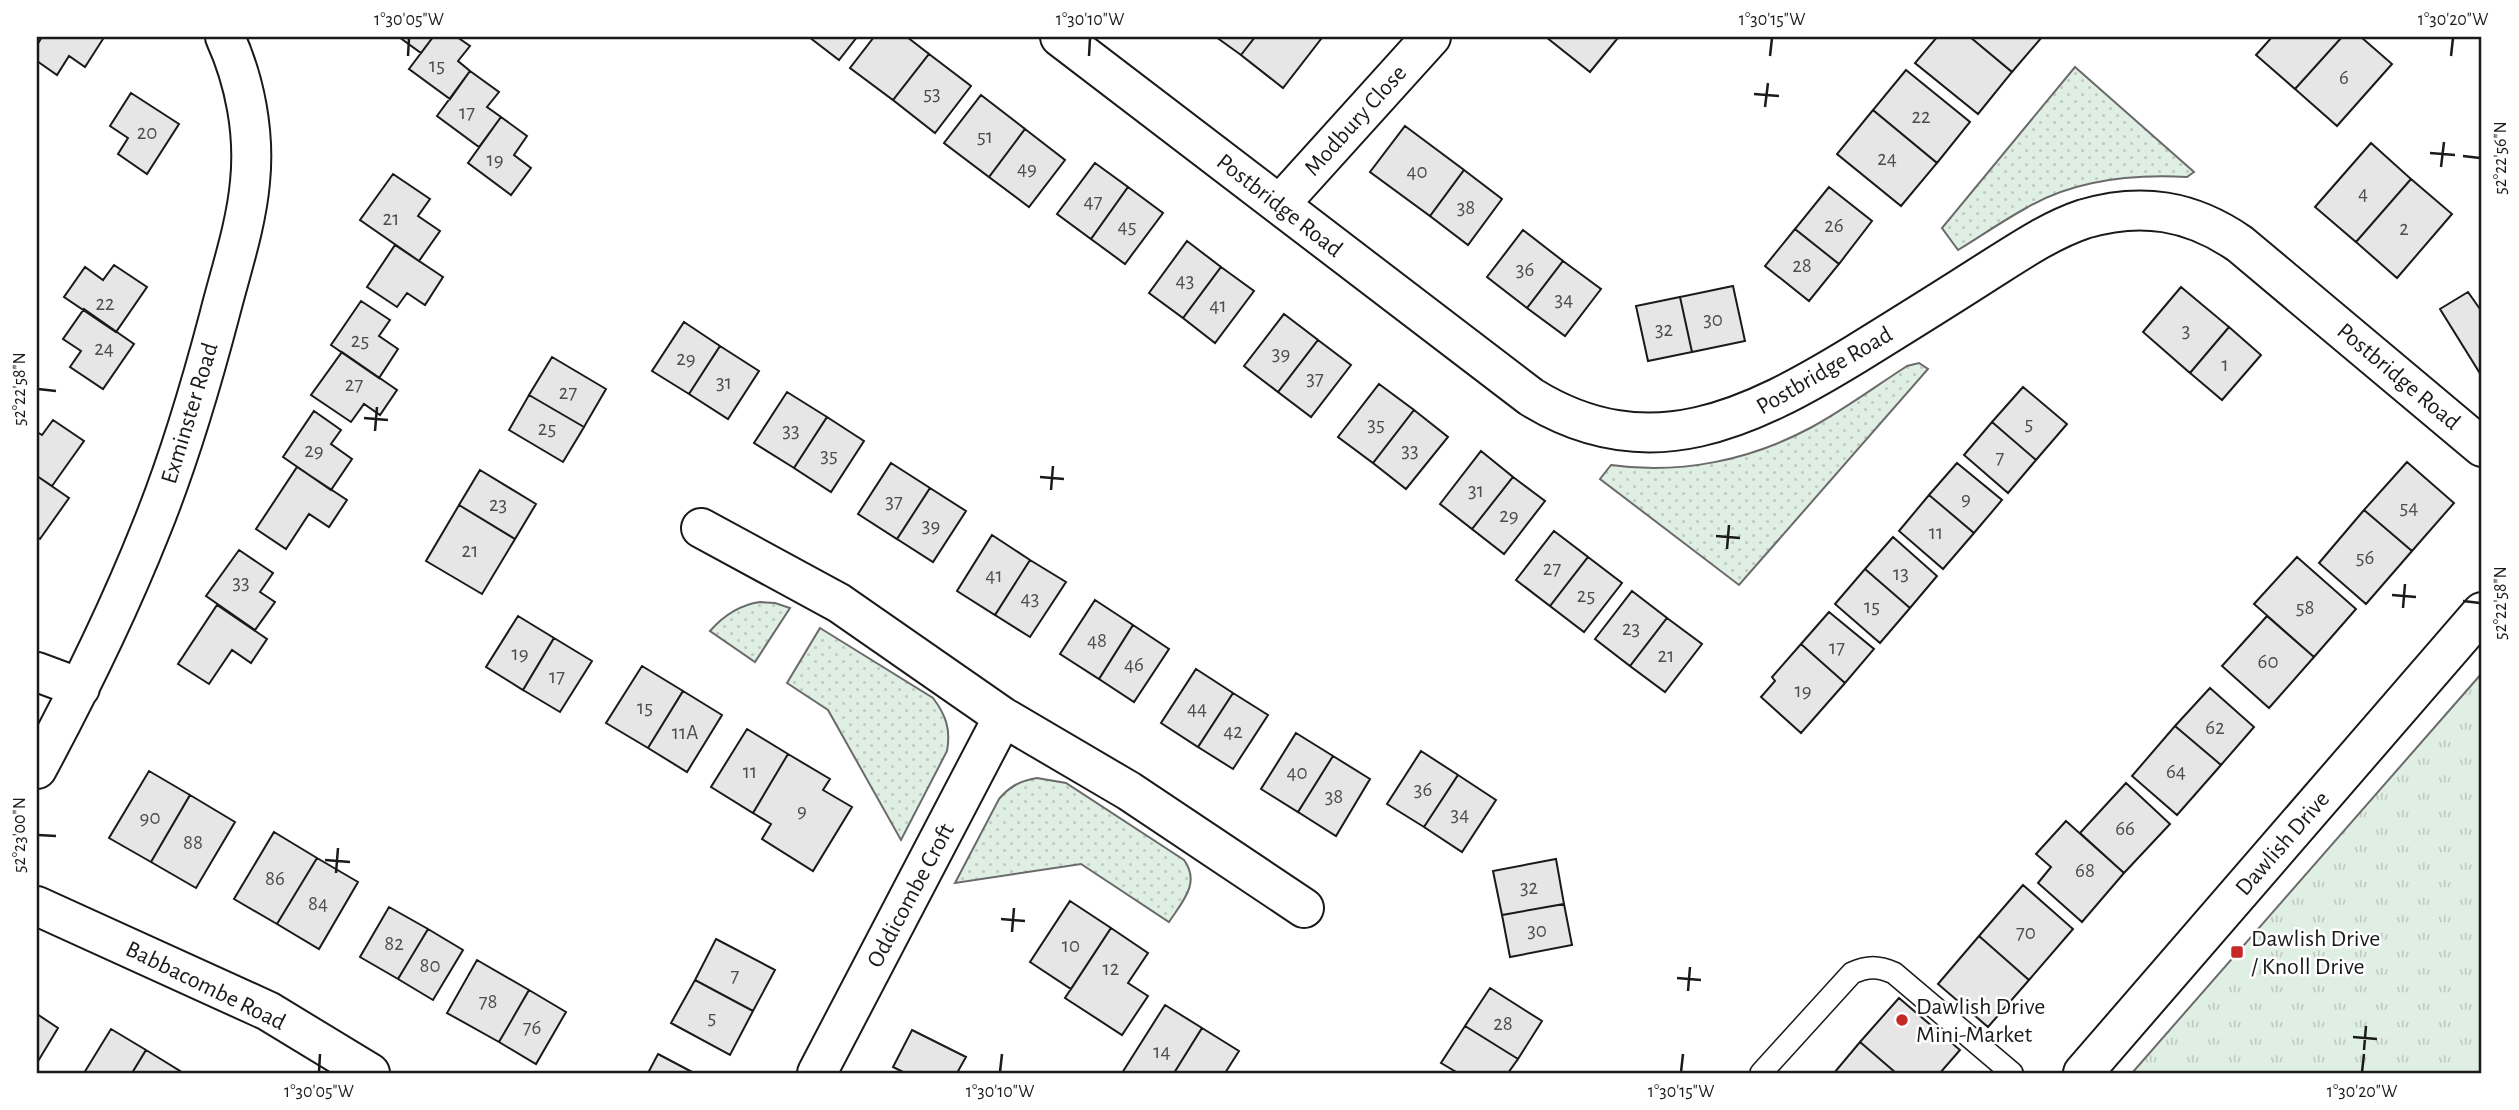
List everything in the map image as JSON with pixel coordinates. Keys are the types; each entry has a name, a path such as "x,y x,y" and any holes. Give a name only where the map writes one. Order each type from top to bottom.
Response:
{"street":[{"name":"Exminster Road","path":"37,769 80,688 128,585 175,466 202,380 236,253 250,183 250,131 247,106 225,37"},
{"name":"Postbridge Road","path":"1060,37 1437,327 1548,408 1592,424 1615,430 1662,431 1730,420 1797,389 2022,250 2064,227 2101,215 2159,210 2202,221 2240,244 2482,447"},
{"name":"Modbury Close","path":"1280,204 1431,37"},
{"path":"701,528 839,603 1003,718 1129,791 1304,908"},
{"name":"Dawlish Drive","path":"2082,1073 2482,612"},
{"path":"37,672 80,688"},
{"name":"Oddicombe Croft","path":"817,1073 1003,718"},
{"name":"Babbacombe Road","path":"37,906 268,1012 370,1073"}],"lane":[{"path":"1761,1073 1852,973 1866,967 1878,966 1894,973 2012,1073"}],"green space":[{"path":"2075,67 2194,172 2187,177 2125,178 2065,190 2028,207 1958,250 1942,228"},
{"path":"1919,363 1928,369 1739,585 1600,479 1611,465 1637,468 1689,466 1765,448 1812,427 1907,366"},
{"path":"760,602 790,608 755,662 710,631 732,612"},
{"path":"820,628 933,698 944,717 948,729 947,751 901,840 828,710 787,683"},
{"path":"2482,673 2482,1073 2132,1073"},
{"path":"1037,778 1066,783 1184,860 1189,868 1190,884 1184,900 1169,922 1081,864 955,883 999,799 1016,785"}],"building":[{"path":"42,37 103,39 85,67 69,56 57,75 37,61 37,45"},
{"path":"399,37 433,37 421,53"},
{"path":"433,37 457,37 470,46 458,61 470,71 450,99 409,69"},
{"path":"809,37 857,37 839,60"},
{"path":"874,37 907,37 929,54 893,100 850,68"},
{"path":"1216,37 1255,37 1241,55"},
{"path":"1255,37 1321,39 1283,88 1241,55"},
{"path":"1546,37 1613,37 1617,39 1590,72"},
{"path":"1937,37 1970,37 2012,72 1978,114 1915,63"},
{"path":"1970,37 2042,37 2012,72"},
{"path":"2272,37 2342,37 2295,89 2256,55"},
{"path":"2342,37 2361,37 2392,64 2337,126 2295,89"},
{"path":"929,54 971,86 935,133 893,100"},
{"path":"1906,70 1970,122 1937,163 1873,110"},
{"path":"470,71 499,92 487,107 501,117 479,147 437,116"},
{"path":"131,93 179,124 147,174 118,154 128,138 110,126"},
{"path":"981,95 1025,129 989,177 944,143"},
{"path":"1873,110 1937,163 1901,206 1837,154"},
{"path":"501,117 527,136 514,155 531,168 511,195 468,163"},
{"path":"1405,126 1464,170 1430,216 1370,172"},
{"path":"1025,129 1065,160 1029,207 989,177"},
{"path":"2371,143 2411,179 2356,242 2315,207"},
{"path":"1095,163 1128,187 1091,239 1057,214"},
{"path":"1464,170 1502,199 1468,245 1430,216"},
{"path":"393,174 430,199 418,216 440,231 419,261 360,220"},
{"path":"2411,179 2452,214 2397,278 2356,242"},
{"path":"1128,187 1163,213 1125,264 1091,239"},
{"path":"1829,187 1872,221 1839,264 1795,229"},
{"path":"1795,229 1839,264 1809,301 1765,266"},
{"path":"1523,230 1563,261 1527,308 1487,277"},
{"path":"1187,241 1221,267 1183,318 1149,293"},
{"path":"395,245 443,277 425,305 407,293 397,307 367,287"},
{"path":"1563,261 1601,289 1565,336 1527,308"},
{"path":"114,265 147,287 116,332 64,297 85,267 103,280"},
{"path":"1221,267 1254,291 1215,343 1183,318"},
{"path":"1733,286 1745,341 1692,352 1680,297"},
{"path":"2181,287 2229,327 2190,373 2143,332"},
{"path":"2468,292 2482,312 2481,375 2440,309"},
{"path":"1680,297 1692,352 1648,361 1636,306"},
{"path":"361,301 390,320 379,336 398,349 379,378 331,345"},
{"path":"84,309 134,344 103,389 70,367 81,351 63,339"},
{"path":"1284,314 1318,340 1278,392 1244,366"},
{"path":"684,322 720,346 689,394 652,371"},
{"path":"2229,327 2261,355 2222,400 2190,373"},
{"path":"1318,340 1351,365 1311,417 1278,392"},
{"path":"720,346 759,371 728,419 689,394"},
{"path":"342,352 397,390 380,415 364,404 351,422 311,395"},
{"path":"552,357 606,389 584,427 529,395"},
{"path":"1379,384 1414,410 1373,463 1338,437"},
{"path":"2023,387 2067,424 2036,460 1992,422"},
{"path":"787,392 827,417 794,468 754,443"},
{"path":"529,395 584,427 563,462 509,430"},
{"path":"1414,410 1448,437 1406,489 1373,463"},
{"path":"314,411 341,430 331,444 352,459 331,490 283,457"},
{"path":"827,417 864,441 831,492 794,468"},
{"path":"53,420 84,441 52,486 37,476 37,432 42,435"},
{"path":"1992,422 2036,460 2008,493 1964,455"},
{"path":"1481,451 1513,477 1472,529 1440,504"},
{"path":"2407,462 2454,503 2412,551 2364,510"},
{"path":"891,463 930,488 897,539 858,514"},
{"path":"1957,463 2002,500 1974,533 1929,495"},
{"path":"297,467 347,500 329,527 309,514 286,549 256,529"},
{"path":"480,470 536,504 515,539 459,505"},
{"path":"37,476 69,498 40,539 37,537"},
{"path":"1513,477 1545,501 1504,554 1472,529"},
{"path":"930,488 966,511 933,562 897,539"},
{"path":"1929,495 1974,533 1943,569 1899,531"},
{"path":"459,505 515,539 482,594 426,561"},
{"path":"2364,510 2412,551 2366,604 2319,563"},
{"path":"1554,531 1588,557 1550,606 1516,580"},
{"path":"992,535 1030,560 995,615 957,591"},
{"path":"1893,537 1937,576 1910,608 1865,569"},
{"path":"239,550 273,573 260,592 275,602 255,630 206,596"},
{"path":"1588,557 1622,583 1584,632 1550,606"},
{"path":"2297,557 2356,609 2314,657 2254,604"},
{"path":"1030,560 1066,582 1030,637 995,615"},
{"path":"1865,569 1910,608 1880,643 1835,604"},
{"path":"1632,591 1667,618 1630,666 1595,639"},
{"path":"1095,600 1133,625 1099,679 1060,654"},
{"path":"217,605 267,639 251,663 232,650 209,684 178,664"},
{"path":"1829,612 1874,649 1845,683 1801,644"},
{"path":"518,616 554,638 523,690 486,667"},
{"path":"2267,616 2314,657 2269,708 2222,666"},
{"path":"1667,618 1702,644 1665,692 1630,666"},
{"path":"1133,625 1169,649 1134,702 1099,679"},
{"path":"554,638 592,661 560,712 523,690"},
{"path":"1801,644 1845,683 1801,733 1761,697 1775,681 1772,677"},
{"path":"642,666 683,691 648,748 606,723"},
{"path":"1196,669 1233,693 1198,747 1161,723"},
{"path":"2210,688 2254,727 2221,765 2175,726"},
{"path":"683,691 722,715 687,772 648,748"},
{"path":"1233,693 1268,715 1233,769 1198,747"},
{"path":"2175,726 2221,765 2177,815 2132,776"},
{"path":"747,729 788,754 753,813 711,787"},
{"path":"1296,733 1333,756 1298,812 1261,789"},
{"path":"1421,751 1458,775 1424,827 1387,804"},
{"path":"788,754 830,779 823,790 852,807 813,871 762,839 771,824 753,813"},
{"path":"1333,756 1370,779 1336,836 1298,812"},
{"path":"149,771 190,795 151,862 109,838"},
{"path":"1458,775 1496,800 1462,852 1424,827"},
{"path":"2126,783 2170,824 2124,873 2080,833"},
{"path":"190,795 235,822 196,888 151,862"},
{"path":"2066,821 2124,873 2082,922 2038,883 2051,867 2036,854"},
{"path":"274,832 317,858 277,924 234,899"},
{"path":"317,858 358,882 319,949 277,924"},
{"path":"1556,859 1564,904 1502,915 1493,871"},
{"path":"2023,885 2073,929 2029,980 1979,936"},
{"path":"1070,901 1111,928 1071,989 1030,962"},
{"path":"1564,904 1572,945 1510,957 1502,915"},
{"path":"389,907 428,929 398,979 360,957"},
{"path":"1111,928 1148,953 1128,983 1148,996 1122,1035 1065,998"},
{"path":"428,929 463,950 433,1000 398,979"},
{"path":"1979,936 2029,980 1988,1027 1938,984"},
{"path":"716,939 775,970 753,1011 695,980"},
{"path":"477,960 529,990 499,1042 447,1013"},
{"path":"695,980 753,1011 730,1055 671,1023"},
{"path":"1490,988 1542,1021 1518,1059 1465,1026"},
{"path":"529,990 566,1012 536,1064 499,1042"},
{"name":"Dawlish Drive Mini-Market","path":"1899,998 1960,1050 1940,1073 1896,1073 1860,1042"},
{"path":"1165,1005 1202,1028 1174,1073 1122,1073"},
{"path":"37,1014 58,1028 37,1063"},
{"path":"1465,1026 1518,1059 1508,1073 1458,1073 1441,1063"},
{"path":"1202,1028 1239,1051 1225,1073 1174,1073"},
{"path":"111,1029 146,1050 132,1073 84,1073"},
{"path":"912,1030 966,1057 957,1073 905,1073 893,1067"},
{"path":"1860,1042 1896,1073 1834,1073"},
{"path":"146,1050 180,1071 132,1073"},
{"path":"658,1054 694,1073 648,1073"}],"place":[{"name":"Dawlish Drive / Knoll Drive","path":"2237,952"},
{"name":"Dawlish Drive Mini-Market","path":"1902,1020"}]}
